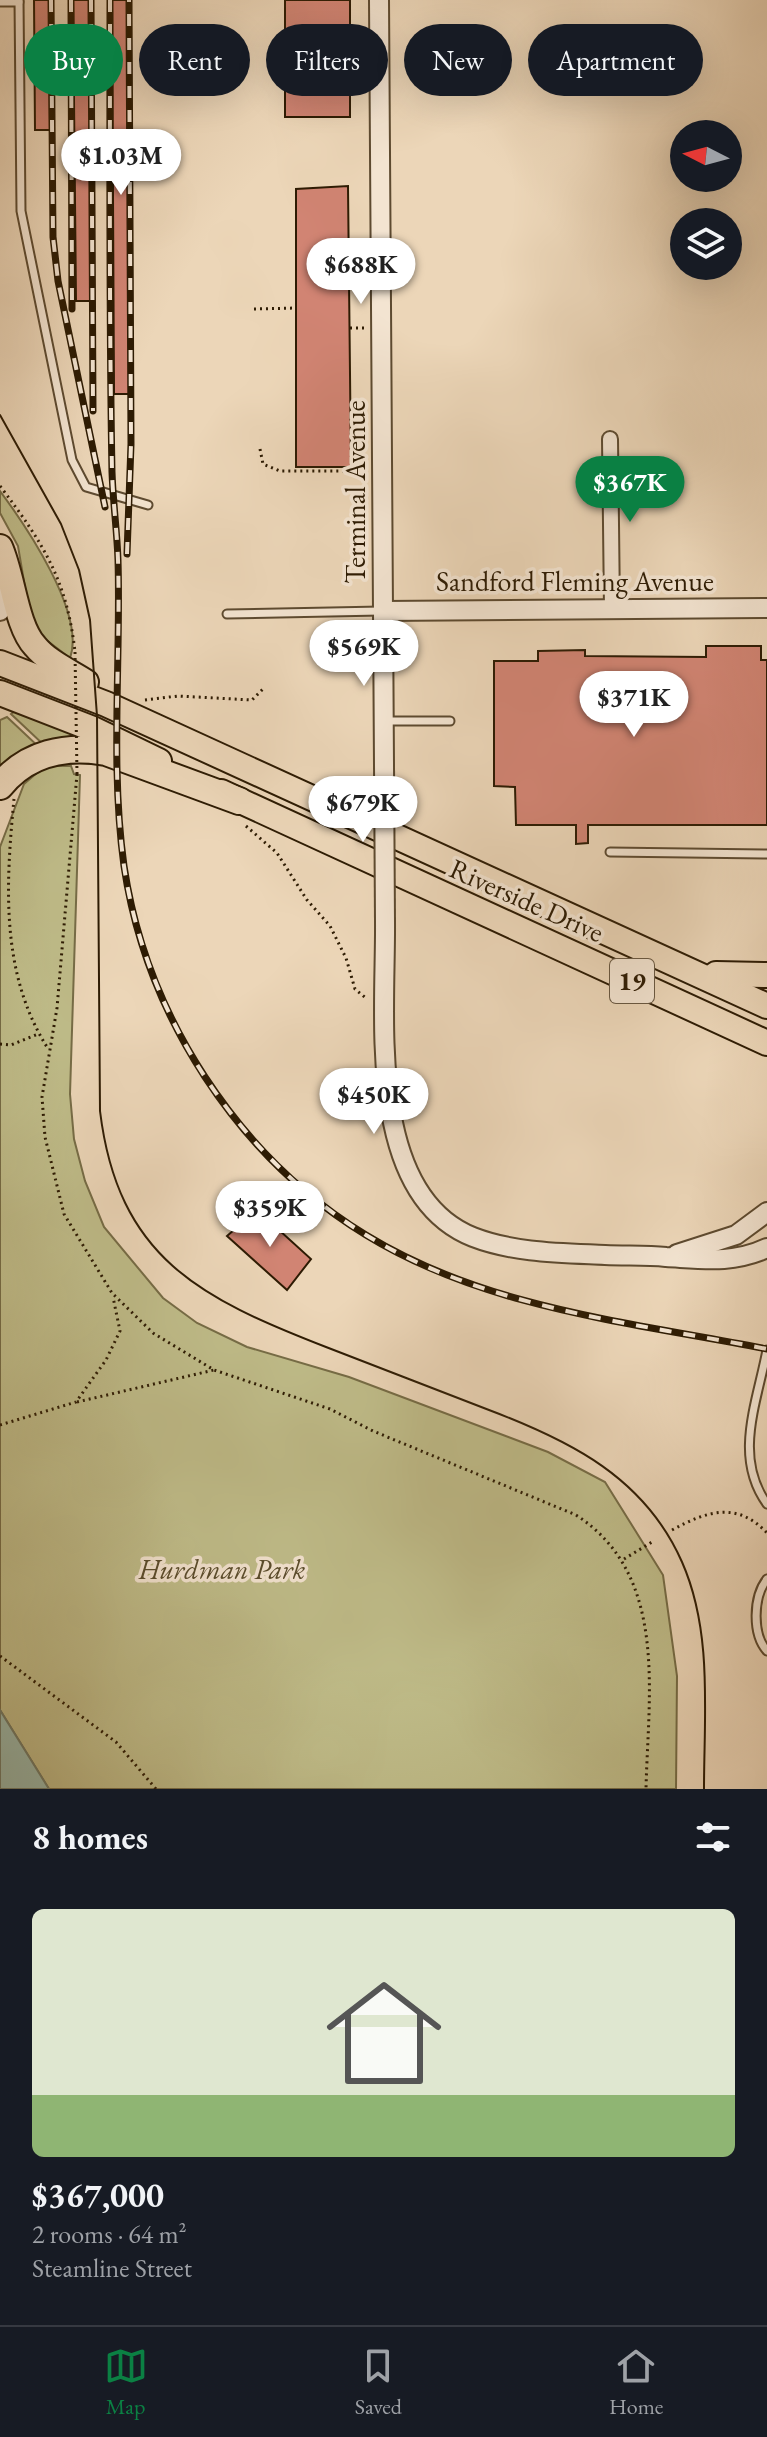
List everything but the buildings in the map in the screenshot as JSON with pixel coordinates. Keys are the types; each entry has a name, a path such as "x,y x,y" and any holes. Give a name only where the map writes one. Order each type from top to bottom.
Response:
{"highway":[{"path":"7,790 13,771 30,760 60,750 90,749 106,752 241,810"}],"main road":[{"path":"0,547 15,587 21,622 34,646 152,724"},
{"name":"Riverside Drive","path":"0,663 62,684 152,724 767,1006"},
{"name":"Riverside Drive","path":"0,693 93,729 241,810 767,1043"},
{"path":"682,967 724,976 767,975"}],"street":[{"name":"Terminal Avenue","path":"379,0 386,721 385,1001 386,1066 392,1120 404,1158 432,1209 472,1237 496,1244 568,1254 706,1261 736,1259 766,1250"},
{"path":"610,439 612,609"},
{"path":"0,564 0,611"},
{"name":"Sandford Fleming Avenue","path":"384,611 767,608"},
{"name":"Terminal Avenue","path":"665,1257 747,1229 767,1212"}],"lane":[{"path":"0,2 19,1 21,211 72,460 82,483 92,491 148,505"},
{"path":"227,614 384,611"},
{"path":"386,721 450,721"},
{"path":"610,852 767,854"},
{"path":"747,1229 766,1250"},
{"path":"767,1350 748,1451 751,1479 767,1504"},
{"path":"767,1579 760,1590 757,1621 759,1639 767,1651"}],"path":[{"path":"254,309 296,308"},
{"path":"350,328 368,328"},
{"path":"260,449 263,464 280,471 369,471"},
{"path":"0,486 28,523 57,574 70,610 75,652 77,774 57,1008 47,1047 42,1097 52,1177 76,1238 112,1293 153,1333 214,1370 320,1405 478,1476 576,1515 603,1534 624,1559 645,1615 649,1651 646,1789"},
{"path":"137,702 178,696 252,700 264,688"},
{"path":"7,790 9,934 19,984 47,1047"},
{"path":"241,810 277,853 307,900 330,926 346,958 355,989 362,998 385,1001"},
{"path":"0,874 7,865"},
{"path":"0,1044 11,1045 39,1034"},
{"path":"76,1402 98,1373 120,1331 112,1293"},
{"path":"0,1425 76,1402 214,1370"},
{"path":"672,1530 698,1516 724,1510 744,1514 767,1533"},
{"path":"624,1559 652,1542"},
{"path":"0,1656 116,1742 156,1789"}],"green space":[{"path":"0,491 38,548 62,595 73,640 70,658 41,636 29,611 18,546 0,513"},
{"path":"16,710 72,731 73,744 46,747 11,714"},
{"path":"7,717 40,748 0,773 0,720"},
{"name":"Hurdman Park","path":"45,766 71,766 74,774 80,775 70,1094 74,1139 85,1181 104,1227 163,1298 197,1323 247,1347 349,1377 548,1452 605,1482 663,1575 677,1676 676,1789 49,1789 0,1710 0,847 24,784"}],"shaded area":[{"path":"0,1710 49,1789 0,1789"}],"tram line":[{"path":"0,415 61,524 79,570 90,620 97,716 100,1111 110,1161 125,1203 146,1237 172,1266 204,1290 281,1329 549,1435 602,1466 648,1507 682,1562 699,1616 705,1674 704,1789"}],"railway":[{"path":"51,0 53,237 58,281 105,507"},
{"path":"71,0 72,309"},
{"path":"91,0 93,411"},
{"path":"110,0 111,413 119,598 117,751 120,828 135,921 153,975 176,1027 205,1077 239,1123 277,1165 319,1203 366,1235 412,1260 510,1296 612,1321 767,1349"},
{"path":"127,554 131,444 129,0"}]}
